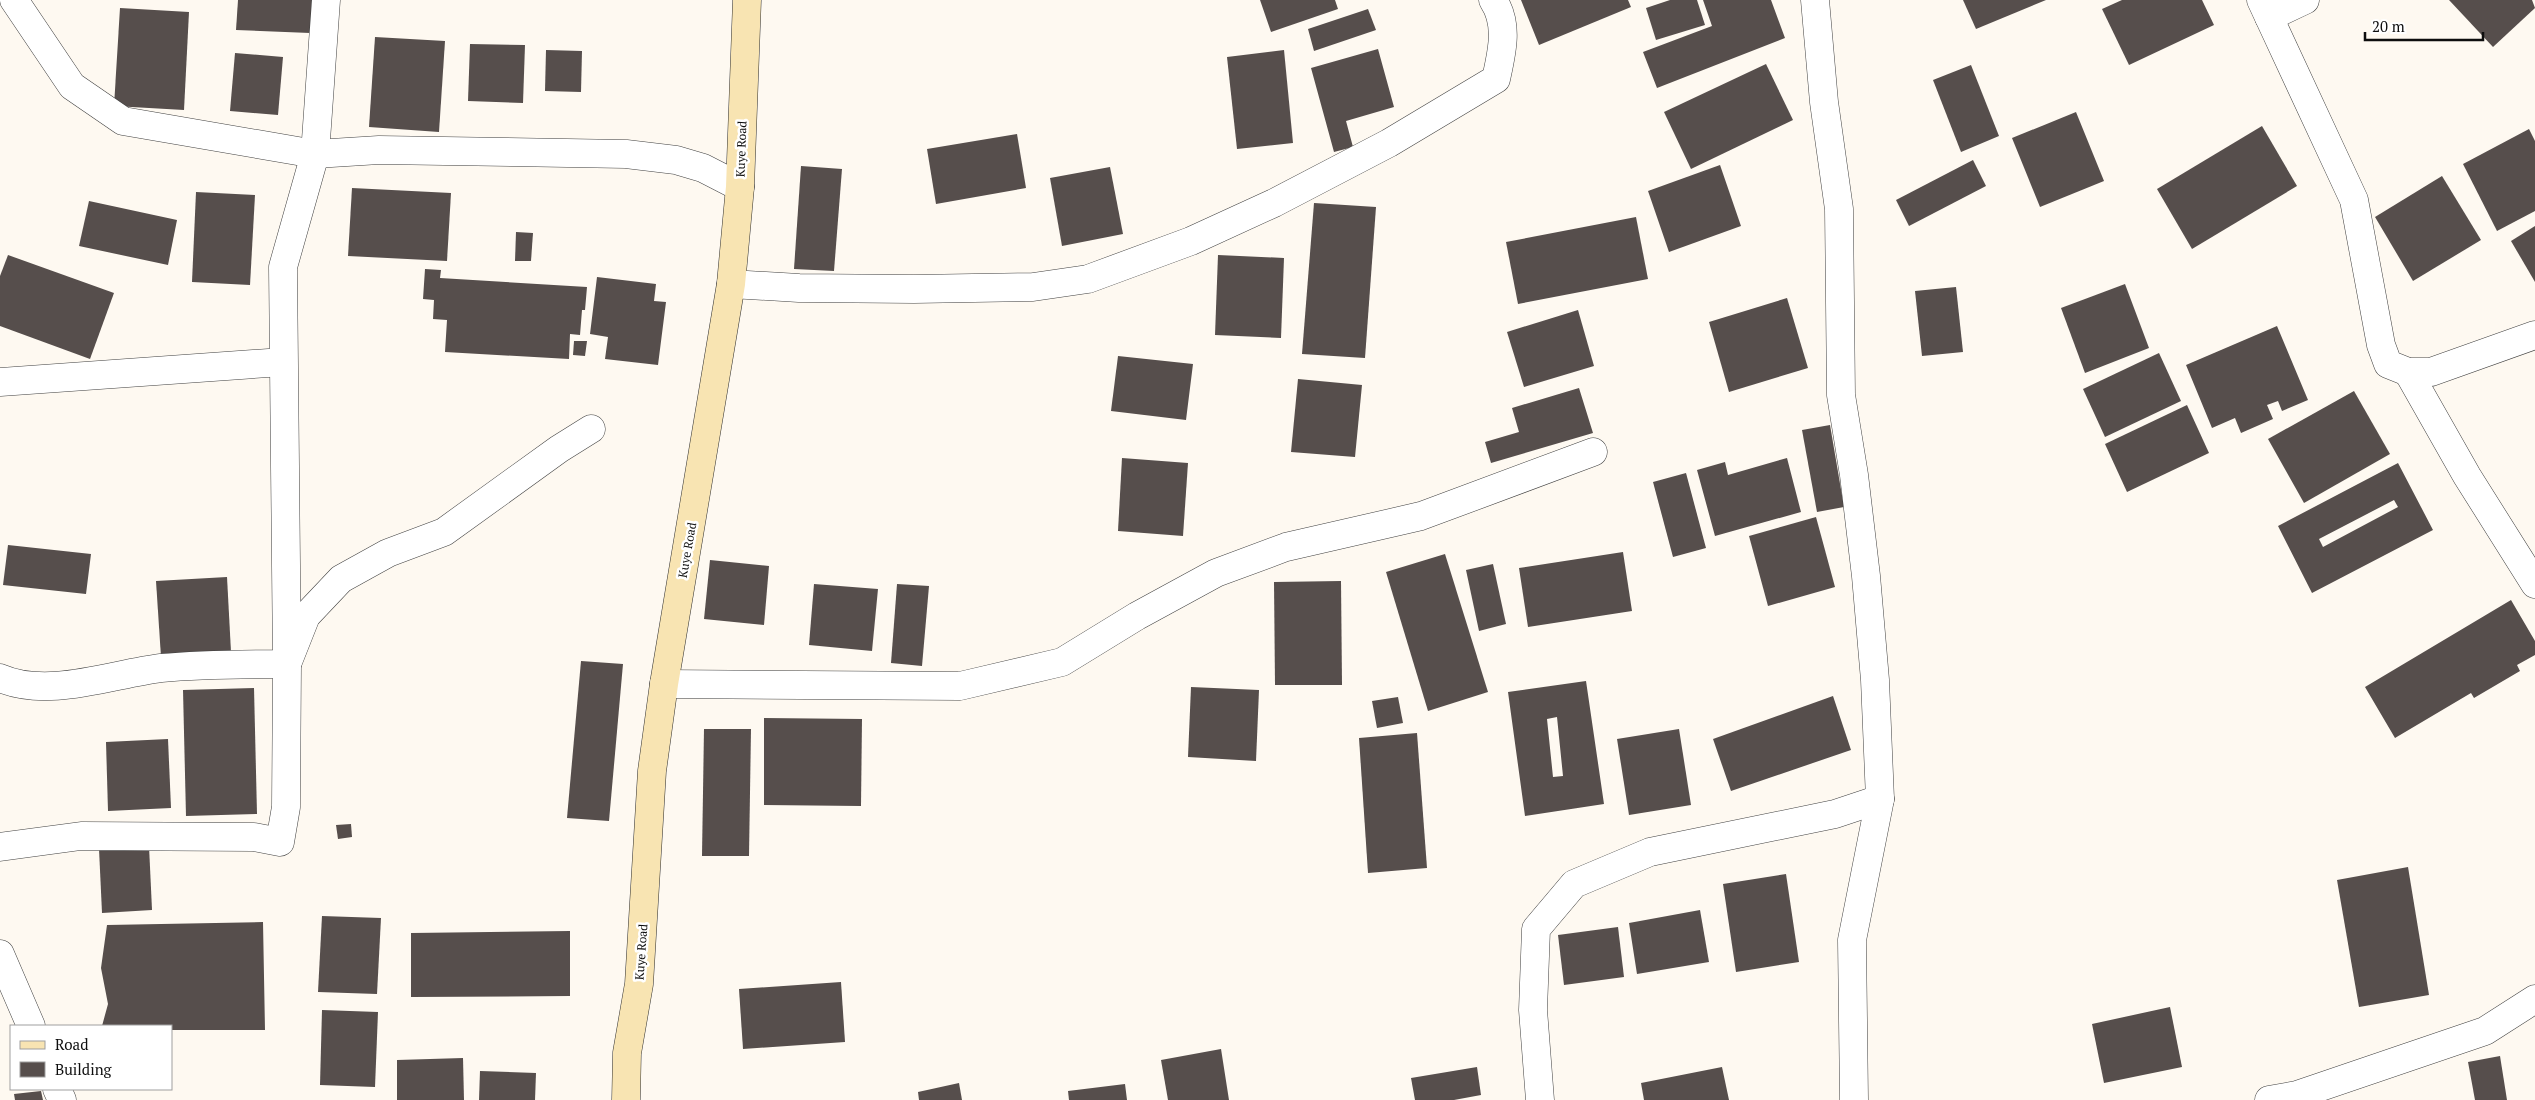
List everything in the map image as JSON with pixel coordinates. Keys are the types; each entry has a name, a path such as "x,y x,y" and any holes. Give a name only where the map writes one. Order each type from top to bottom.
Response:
{"street":[{"path":"14,0 72,86 123,121 315,154 378,150 626,154 676,160 703,168 740,188"},
{"path":"0,847 81,836 254,837 280,842 286,807 287,664 283,266 315,154 326,0"},
{"name":"Kuye Road","path":"626,1100 627,1053 639,984 652,772 664,684 731,284 740,188 747,0"},
{"path":"731,284 808,288 1033,287 1088,279 1191,241 1334,174 1496,78 1504,48 1500,11 1493,0"},
{"path":"1815,0 1824,102 1839,210 1842,396 1866,576 1875,680 1880,798 1852,940 1854,1100"},
{"path":"2305,0 2265,8 2354,200 2381,345 2388,364 2408,372 2431,372 2535,335"},
{"path":"0,382 284,362"},
{"path":"2408,372 2467,476 2535,584"},
{"path":"287,664 306,616 341,579 388,553 444,532 559,448 591,429"},
{"path":"664,684 960,686 1062,662 1137,616 1216,573 1286,546 1421,516 1593,452"},
{"path":"0,678 36,685 80,684 159,669 214,663 287,664"},
{"path":"1540,1100 1533,1010 1536,929 1574,884 1650,852 1835,814 1880,798"},
{"path":"0,954 31,1025"},
{"path":"2269,1100 2297,1095 2485,1031 2535,999"}],"building":[{"path":"238,0 312,0 310,33 236,30"},
{"path":"1260,0 1335,0 1338,9 1271,32"},
{"path":"1521,0 1628,0 1631,7 1539,45"},
{"path":"1670,0 1697,0 1705,25 1656,40 1646,8"},
{"path":"1703,0 1771,0 1785,38 1657,88 1643,52 1712,26"},
{"path":"1963,0 2046,0 1976,29"},
{"path":"2122,0 2202,0 2214,25 2129,65 2102,9"},
{"path":"2449,0 2532,0 2535,8 2493,47"},
{"path":"120,8 189,12 184,110 114,106"},
{"path":"1368,9 1376,30 1314,51 1308,29"},
{"path":"375,37 445,41 439,132 369,127"},
{"path":"470,44 525,45 523,103 468,101"},
{"path":"1378,49 1394,107 1346,121 1353,147 1334,152 1311,68"},
{"path":"546,50 582,51 581,92 545,91"},
{"path":"1284,50 1293,143 1237,149 1227,57"},
{"path":"235,53 283,57 278,115 230,111"},
{"path":"1766,64 1793,120 1691,169 1664,112"},
{"path":"1971,65 1999,136 1961,152 1933,80"},
{"path":"2076,112 2104,181 2040,207 2012,138"},
{"path":"2262,126 2297,186 2192,249 2157,189"},
{"path":"2529,129 2535,141 2535,211 2497,231 2463,164"},
{"path":"1017,134 1026,188 936,204 927,149"},
{"path":"1973,160 1986,186 1909,226 1896,200"},
{"path":"1720,165 1741,226 1669,252 1648,191"},
{"path":"801,166 842,169 834,271 794,269"},
{"path":"1110,167 1123,234 1062,246 1050,178"},
{"path":"2442,176 2481,240 2413,281 2375,217"},
{"path":"352,188 451,193 447,261 348,256"},
{"path":"196,192 255,195 250,285 192,282"},
{"path":"89,201 177,220 168,265 79,246"},
{"path":"1314,203 1376,207 1365,358 1302,354"},
{"path":"1636,217 1648,279 1518,304 1506,242"},
{"path":"2535,226 2535,282 2511,241"},
{"path":"516,232 533,233 531,261 515,261"},
{"path":"8,255 114,293 90,359 0,326 0,276"},
{"path":"1218,255 1284,258 1281,338 1215,335"},
{"path":"425,269 441,270 440,278 587,287 585,310 582,310 580,335 570,334 569,359 445,352 447,320 433,319 434,300 423,299"},
{"path":"597,277 656,284 654,301 666,302 658,365 605,359 608,337 590,334"},
{"path":"2125,284 2149,348 2085,373 2061,308"},
{"path":"1956,287 1963,352 1922,356 1915,291"},
{"path":"1787,298 1808,368 1729,392 1709,322"},
{"path":"1578,310 1594,366 1524,387 1507,332"},
{"path":"2277,326 2308,400 2282,411 2278,401 2267,405 2273,419 2241,433 2235,418 2212,428 2186,365"},
{"path":"574,341 587,341 585,356 573,355"},
{"path":"2159,353 2181,401 2105,437 2083,389"},
{"path":"1118,356 1193,364 1186,420 1111,411"},
{"path":"1298,379 1362,385 1355,457 1291,452"},
{"path":"1579,388 1593,433 1491,463 1485,442 1519,432 1512,408"},
{"path":"2354,391 2390,454 2304,503 2268,439"},
{"path":"2187,405 2209,453 2127,492 2105,444"},
{"path":"1830,425 1844,507 1817,512 1802,430"},
{"path":"1122,458 1188,463 1183,536 1118,531"},
{"path":"1787,458 1801,512 1715,536 1697,470 1725,462 1728,475"},
{"path":"2398,463 2433,530 2312,593 2278,526","holes":["2394,500 2398,507 2323,547 2319,539"]},
{"path":"1686,473 1706,548 1673,557 1653,482"},
{"path":"1816,517 1835,587 1768,606 1749,536"},
{"path":"8,545 91,554 86,594 3,585"},
{"path":"1623,552 1632,611 1528,627 1519,568"},
{"path":"1445,554 1488,692 1428,711 1386,572"},
{"path":"710,560 769,566 764,625 704,619"},
{"path":"1493,564 1506,624 1479,631 1466,570"},
{"path":"227,577 231,652 161,657 156,581"},
{"path":"1341,581 1342,685 1275,685 1274,582"},
{"path":"814,584 878,589 872,651 809,645"},
{"path":"897,584 929,586 922,666 891,663"},
{"path":"2511,600 2535,641 2535,655 2517,665 2520,671 2474,698 2471,693 2395,738 2365,687"},
{"path":"581,661 623,664 609,821 567,818"},
{"path":"1586,681 1604,804 1525,816 1508,692","holes":["1557,717 1563,776 1553,777 1547,719"]},
{"path":"1191,687 1259,690 1256,761 1188,757"},
{"path":"254,688 257,814 186,816 183,690"},
{"path":"1833,696 1851,750 1731,791 1713,739"},
{"path":"1398,697 1403,723 1377,728 1372,701"},
{"path":"764,718 862,719 861,806 764,805"},
{"path":"704,729 751,729 749,856 702,856"},
{"path":"1679,729 1691,805 1629,815 1617,739"},
{"path":"1417,733 1427,868 1368,873 1359,738"},
{"path":"168,739 171,808 108,811 106,742"},
{"path":"351,824 352,837 338,839 336,825"},
{"path":"149,846 152,910 102,913 99,849"},
{"path":"2408,867 2429,995 2359,1007 2337,880"},
{"path":"1786,874 1799,962 1736,972 1723,884"},
{"path":"1700,910 1709,962 1637,974 1629,923"},
{"path":"322,916 381,918 377,994 318,992"},
{"path":"263,922 265,1030 172,1030 172,1025 102,1025 108,1004 101,968 107,925"},
{"path":"1618,927 1624,977 1564,985 1558,935"},
{"path":"570,931 570,996 411,997 411,933"},
{"path":"841,982 845,1042 743,1049 739,989"},
{"path":"2170,1007 2182,1067 2104,1083 2092,1024"},
{"path":"322,1010 378,1012 375,1087 320,1085"},
{"path":"1221,1049 1229,1100 1168,1100 1161,1060"},
{"path":"2500,1056 2507,1100 2475,1100 2468,1062"},
{"path":"463,1058 464,1100 397,1100 397,1060"},
{"path":"1477,1067 1481,1095 1454,1100 1415,1100 1411,1078"},
{"path":"1722,1067 1729,1100 1644,1100 1641,1083"},
{"path":"480,1071 536,1073 535,1100 479,1100"},
{"path":"959,1083 962,1100 919,1100 918,1092"},
{"path":"1125,1084 1127,1100 1069,1100 1068,1091"},
{"path":"41,1091 43,1100 15,1100 14,1094"}]}
